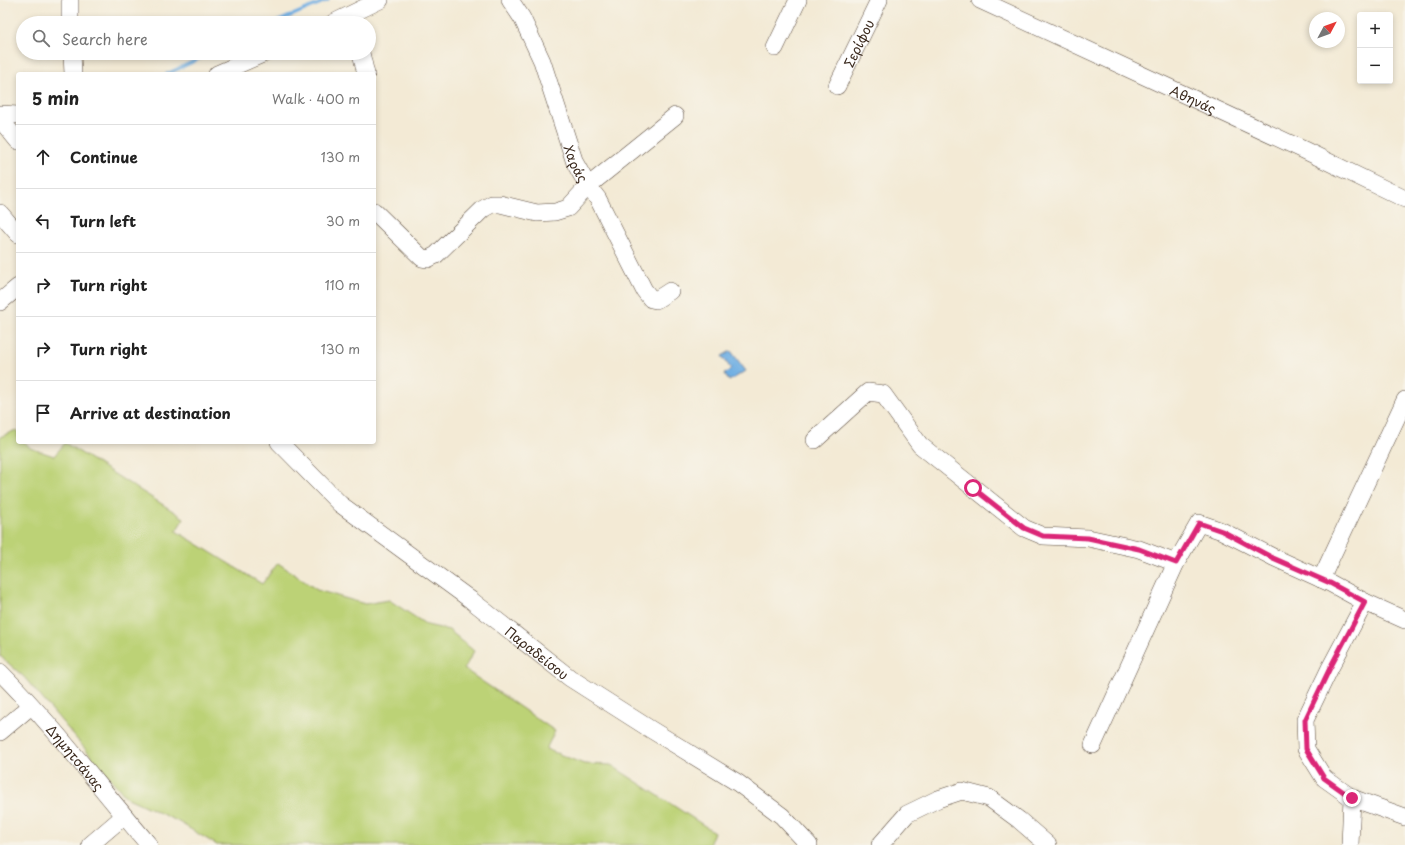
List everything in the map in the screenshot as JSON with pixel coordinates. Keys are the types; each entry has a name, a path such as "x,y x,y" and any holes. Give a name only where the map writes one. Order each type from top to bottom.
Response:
{"street":[{"path":"70,0 70,16"},
{"path":"352,16 380,0"},
{"name":"Χαράς","path":"510,0 522,18 542,61 575,163 588,186 598,199 644,290 651,298 656,300 670,291"},
{"path":"775,48 798,0"},
{"name":"Σερίφου","path":"837,86 879,0"},
{"name":"Αθηνάς","path":"980,0 1304,150 1405,199"},
{"path":"72,60 73,72"},
{"path":"222,72 249,60"},
{"path":"363,60 366,72"},
{"path":"0,114 16,115"},
{"path":"376,213 422,258 428,259 436,255 484,209 492,204 500,204 537,213 555,212 568,208 588,186 675,116"},
{"path":"0,213 16,232"},
{"path":"0,302 16,289"},
{"path":"815,440 868,392 883,394 920,445 1024,528 1043,536 1088,538 1139,549 1176,563"},
{"path":"1321,579 1405,400"},
{"name":"Παραδείσου","path":"281,444 340,504 448,583 570,678 738,783 782,816 809,845"},
{"path":"1093,745 1176,563 1199,523 1222,531 1273,558 1321,579 1365,602 1405,620"},
{"path":"1365,602 1330,668 1305,720 1306,749 1324,778 1352,798 1405,816"},
{"name":"Δημητσάνας","path":"0,672 21,693 54,731 149,845"},
{"path":"0,732 31,706"},
{"path":"880,845 907,814 938,799 962,791 989,798 1019,820 1048,845"},
{"path":"1350,845 1352,798"},
{"path":"90,845 124,816"}],"green space":[{"path":"16,430 16,444 27,444 30,448 54,456 64,444 67,444 184,518 176,531 262,584 278,563 317,590 365,604 389,600 427,625 449,630 474,651 464,669 555,731 546,749 584,764 611,765 714,832 709,845 217,845 177,821 126,797 24,677 0,656 0,437"}],"water":[{"path":"731,351 746,371 729,381 724,374 731,369 722,356"}],"waterway":[{"path":"290,16 328,0"},
{"path":"171,72 196,60"}],"route":[{"path":"973,488 1024,528 1043,536 1088,538 1139,549 1176,563 1199,523 1222,531 1273,558 1330,583 1365,602 1330,668 1305,720 1306,749 1324,778 1352,798"}]}
